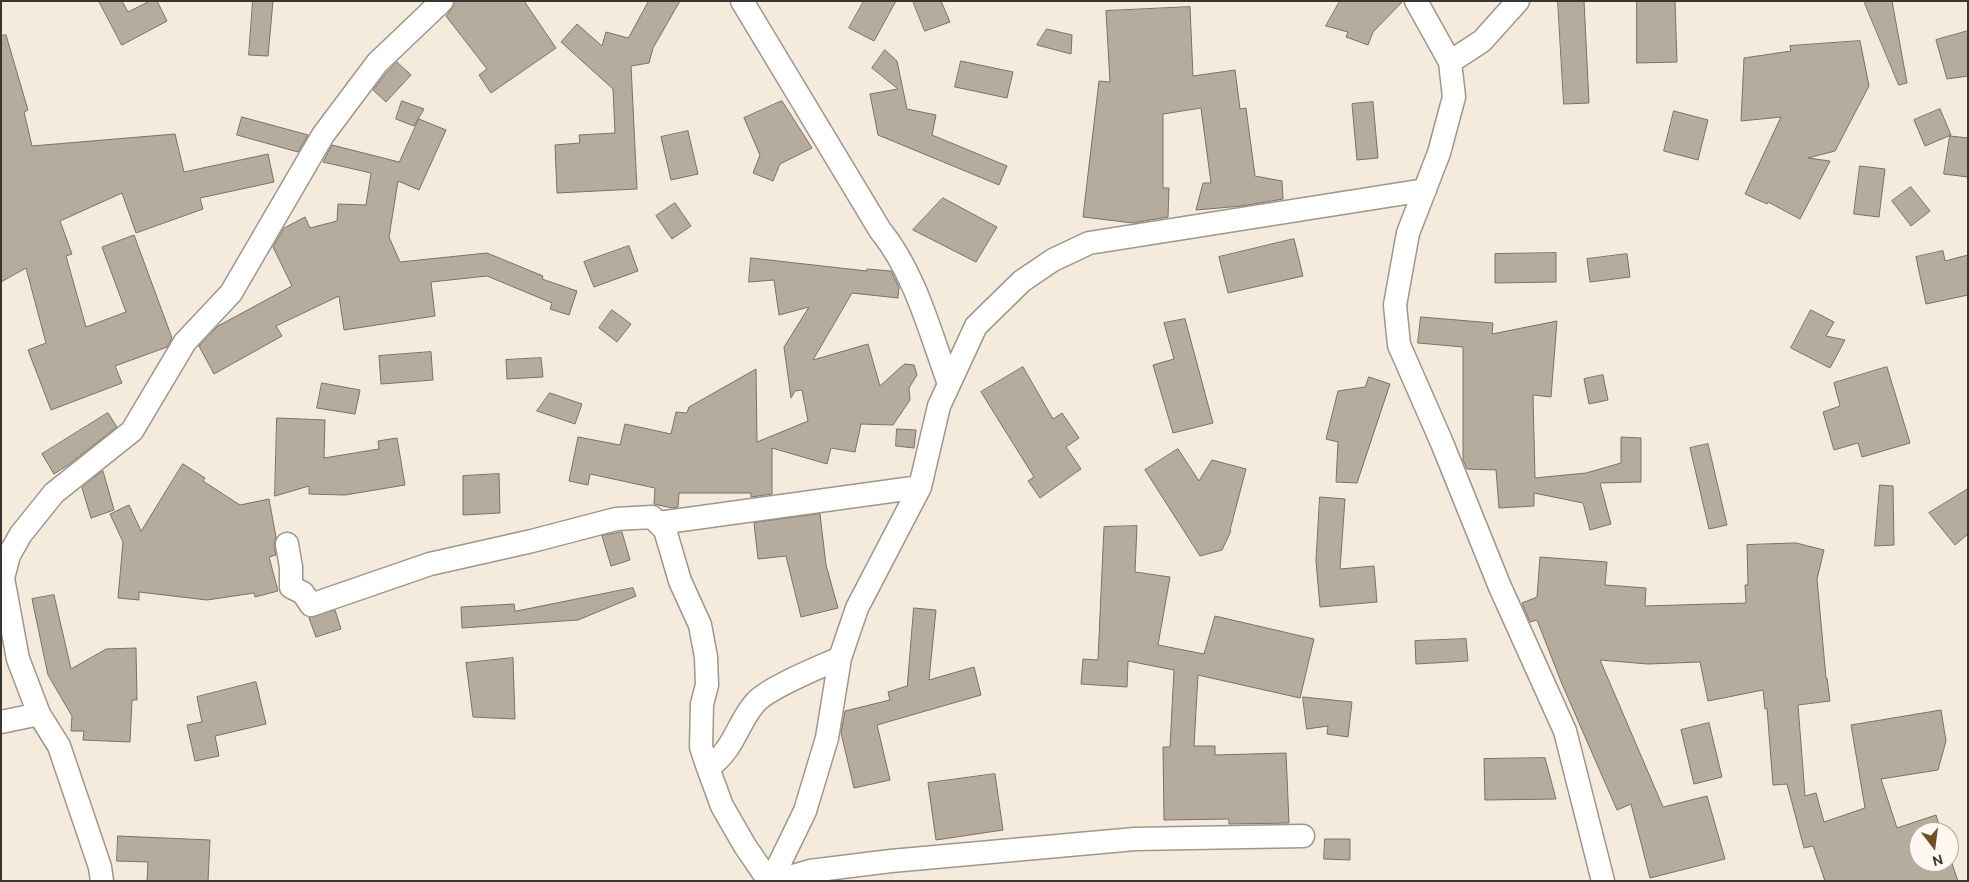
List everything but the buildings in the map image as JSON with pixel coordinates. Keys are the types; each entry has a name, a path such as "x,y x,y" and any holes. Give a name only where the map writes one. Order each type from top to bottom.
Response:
{"street":[{"path":"102,881 100,867 59,746 39,714 18,659 2,578 9,555 21,534 54,493 132,431 186,342 231,293 323,135 372,70 442,1"},
{"path":"742,1 880,230 895,248 913,287 949,384"},
{"path":"1416,1 1450,62 1454,97 1439,154 1408,233 1395,305 1399,346 1442,443 1500,588 1566,731 1603,881"},
{"path":"1450,62 1482,41 1518,1"},
{"path":"287,544 291,567 291,587 303,593 311,605 430,564 616,520 652,517 665,530 680,581 700,626 706,657 707,685 702,704 701,747 722,806 745,846 770,881 805,811 827,738 840,658 857,608 920,487 939,406 976,326 1022,281 1052,260 1089,243 1425,190"},
{"path":"659,523 920,487"},
{"path":"708,768 732,744 756,702 782,685 840,658"},
{"path":"1,722 39,714"},
{"path":"776,881 810,871 891,861 1135,839 1304,836"}]}
